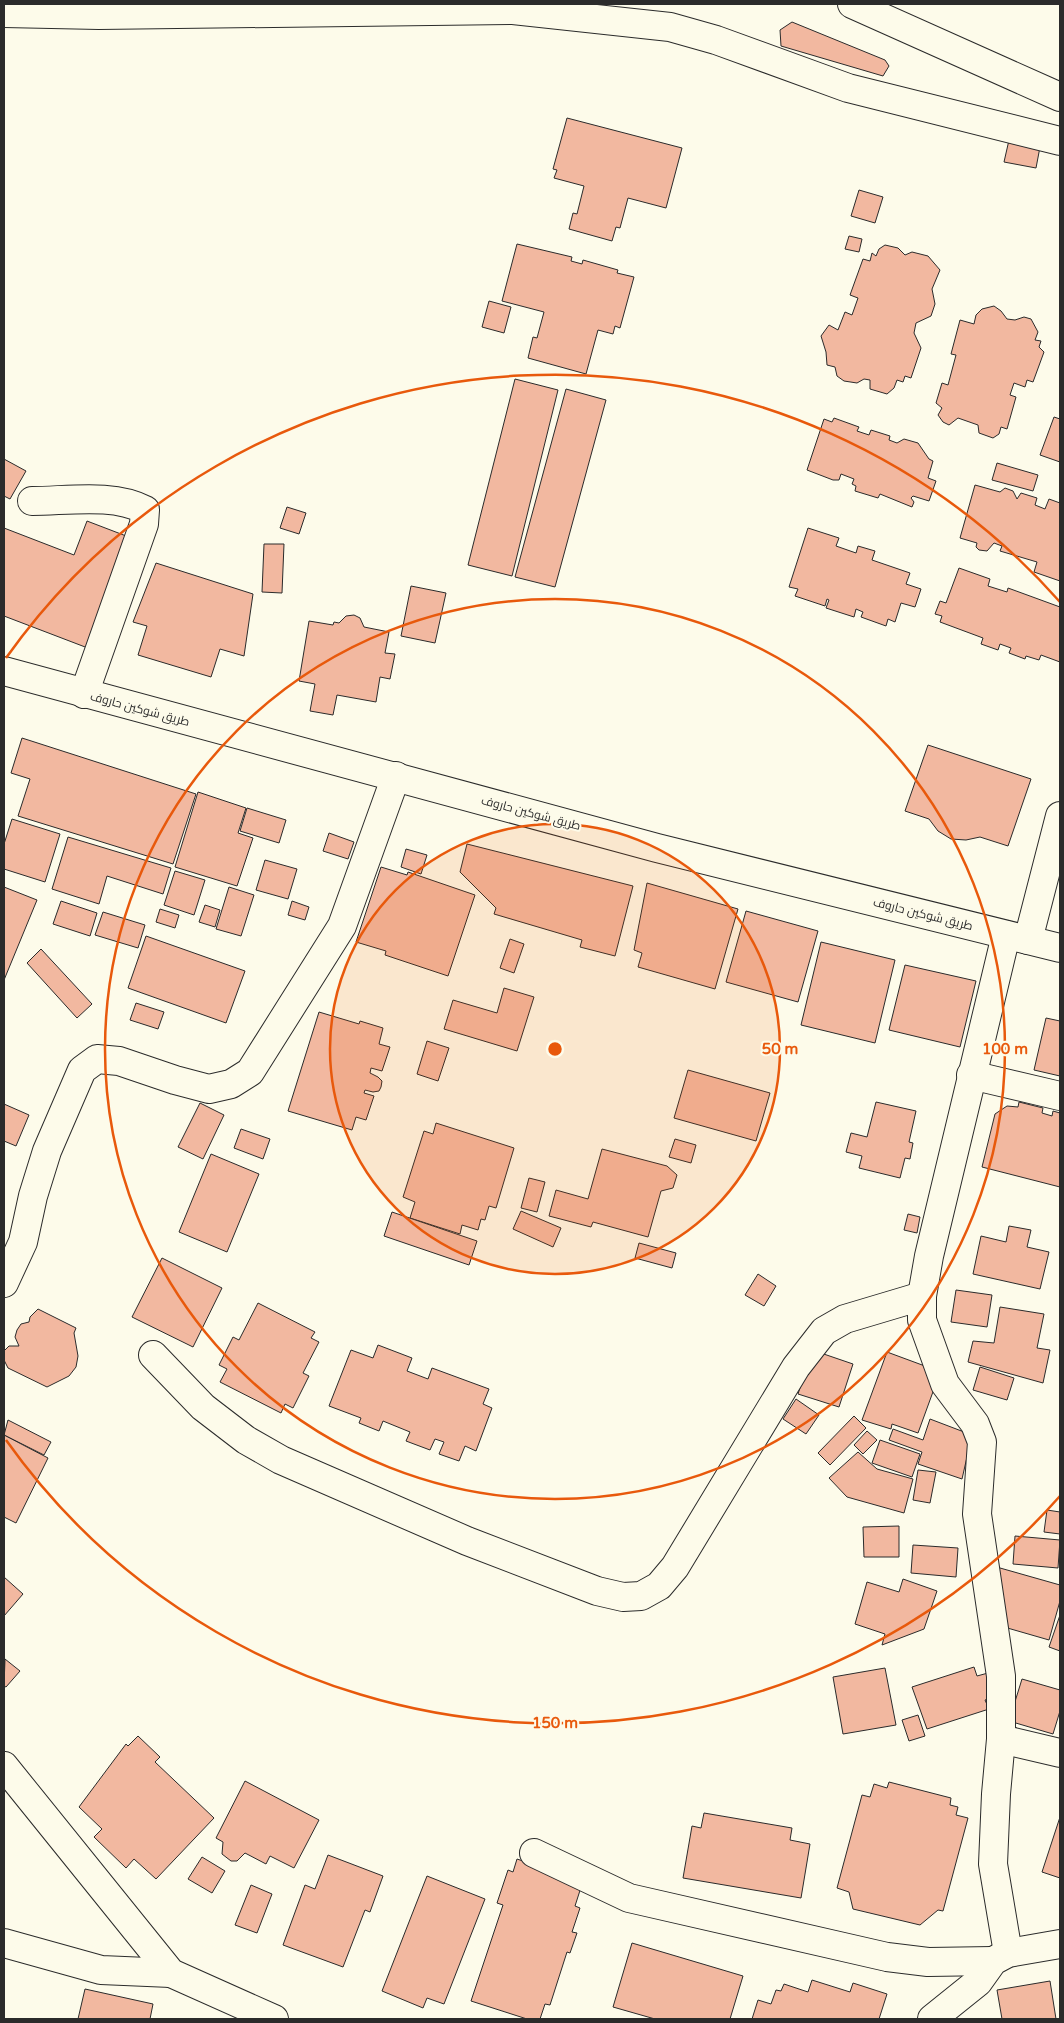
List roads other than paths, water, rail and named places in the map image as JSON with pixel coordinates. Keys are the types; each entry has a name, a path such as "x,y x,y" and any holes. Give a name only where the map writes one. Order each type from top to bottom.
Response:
{"street":[{"path":"852,4 1060,97"},
{"path":"4,13 99,15 571,10 670,27 716,40 848,88 1060,141"},
{"path":"32,501 118,500 134,504 145,510 144,524 84,694"},
{"name":"طريق شوكين حاروف","path":"4,671 657,848 1060,948"},
{"path":"4,1283 23,1242 33,1196 47,1151 82,1070 98,1059 119,1061 175,1080 209,1089 231,1084 250,1072 342,926 396,776"},
{"path":"932,2019 978,1982 1000,1957 993,1864 1001,1739 1001,1676 977,1514 982,1442 975,1424 945,1384 922,1320 922,1296 929,1256 971,1075 1060,816"},
{"path":"971,1075 1060,1096"},
{"path":"153,1355 203,1407 246,1440 281,1460 467,1541 597,1591 622,1597 642,1596 659,1586 675,1567 796,1366 824,1331 845,1320 922,1296"},
{"path":"1001,1739 1060,1753"},
{"path":"4,1766 171,1973"},
{"path":"534,1853 629,1898 887,1957 928,1962 1000,1957 1060,1944"},
{"path":"4,1943 101,1970 171,1973 274,2019"}]}
